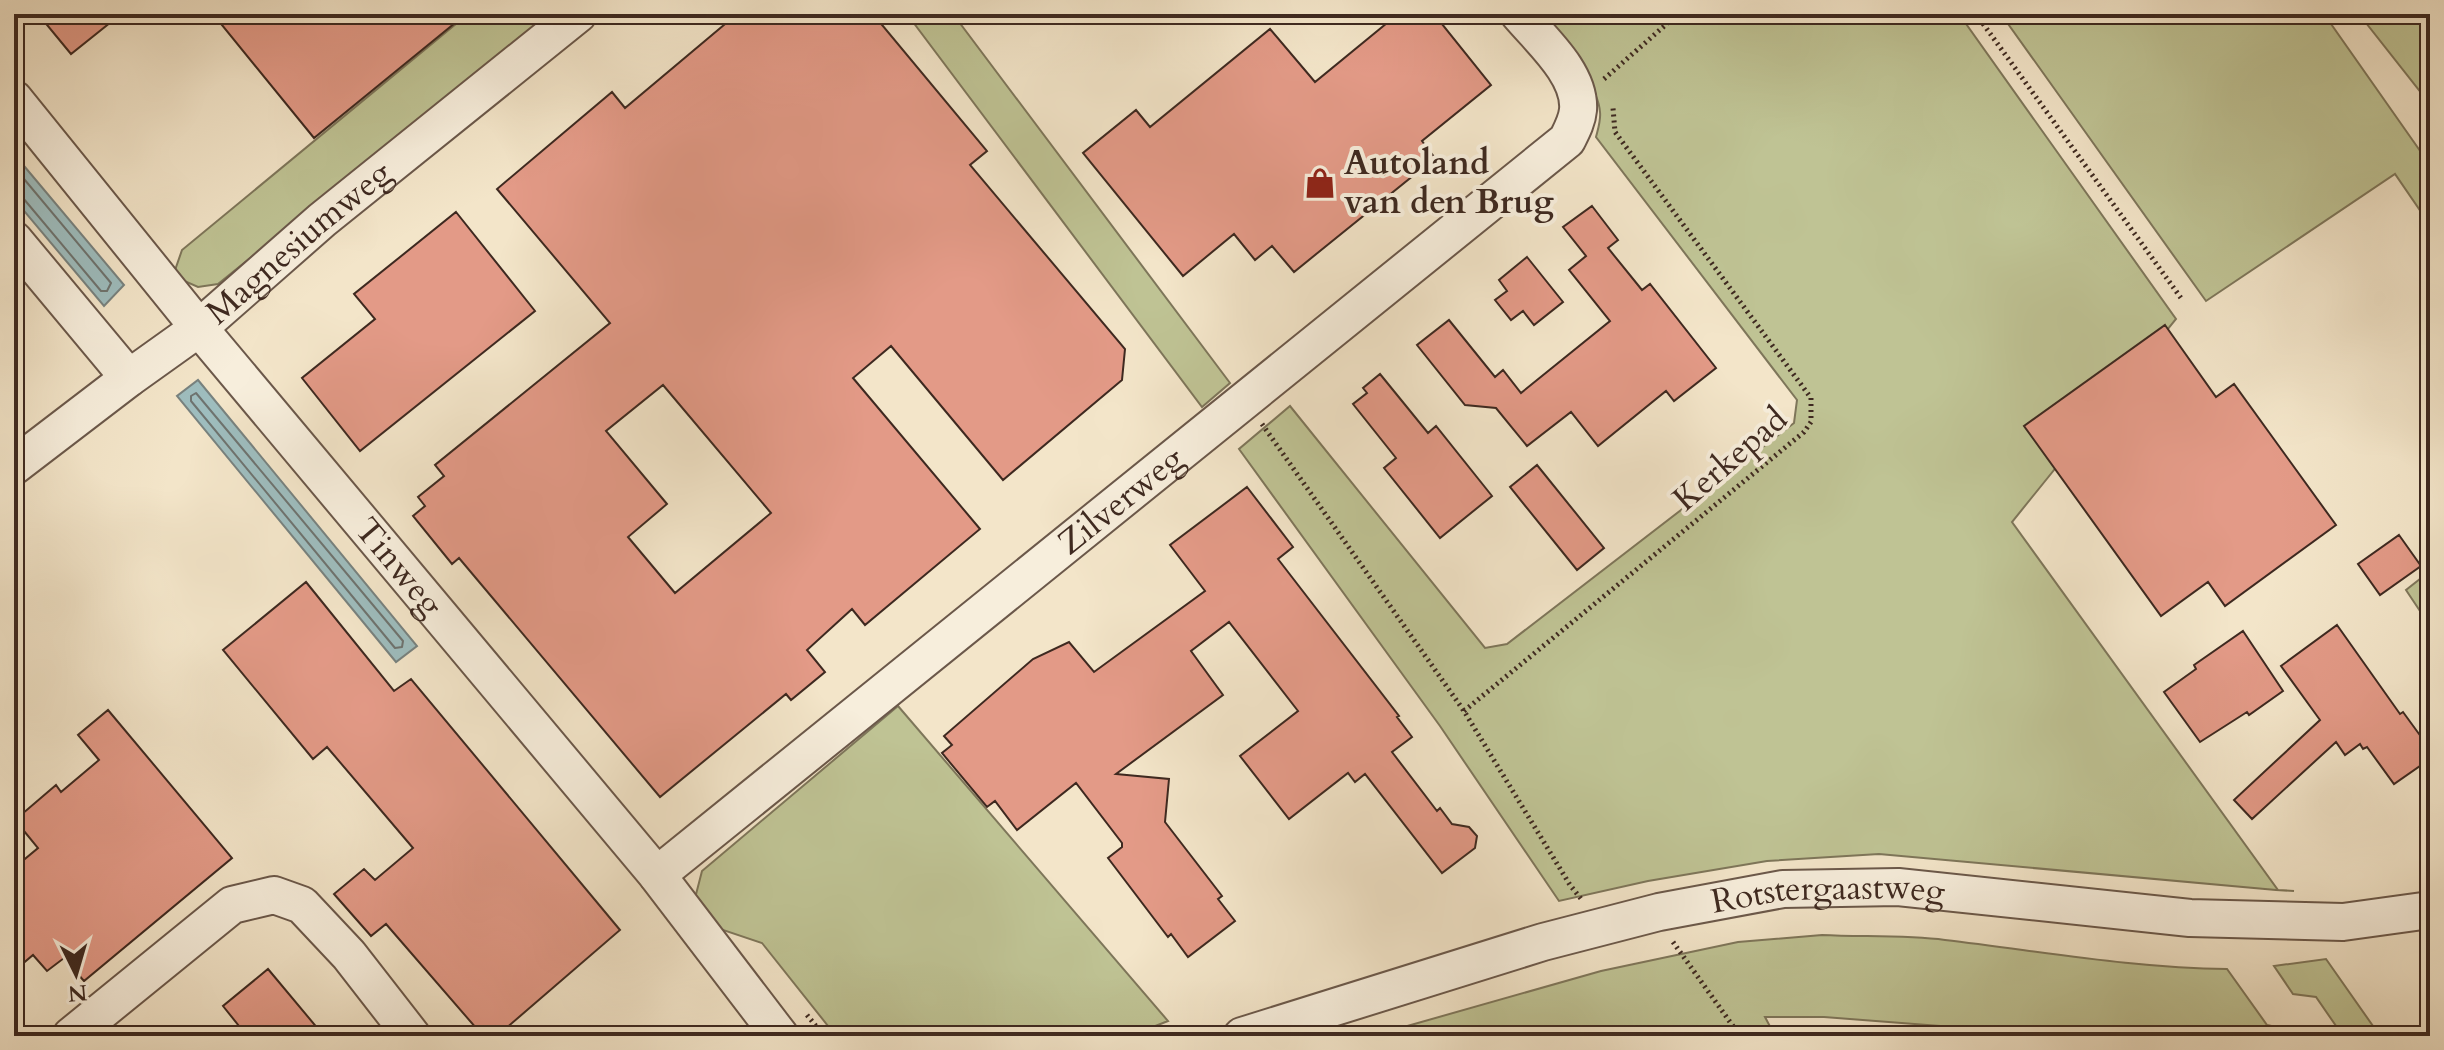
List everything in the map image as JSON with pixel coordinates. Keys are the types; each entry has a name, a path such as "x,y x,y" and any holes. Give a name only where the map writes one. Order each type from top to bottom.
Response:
{"street":[{"name":"Magnesiumweg","path":"14,466 199,328 322,220 578,14"},
{"name":"Zilverweg","path":"657,875 1567,140 1579,108 1572,82 1519,14"},
{"name":"Tinweg","path":"14,99 199,328 657,875 780,1036"},
{"path":"14,240 129,378"},
{"name":"Rotstergaastweg","path":"1242,1036 1543,942 1659,912 1783,889 1898,887 2190,918 2343,922 2430,910"},
{"path":"71,1036 232,905 274,895 302,905 349,955 412,1036"}],"path":[{"path":"1608,90 1604,78 1678,14"},
{"path":"1976,14 2181,298"},
{"name":"Kerkepad","path":"1464,711 1804,432 1811,422 1811,398 1615,132 1611,103"},
{"path":"1246,400 1464,711 1584,903"},
{"path":"1659,912 1673,941 1740,1036"}],"green space":[{"path":"468,14 553,14 218,284 198,287 173,276 182,250"},
{"path":"907,14 953,14 1230,383 1202,407"},
{"path":"1540,14 1959,14 2176,319 2012,522 2278,890 2294,891 2276,890 1879,854 1767,861 1648,881 1559,901 1440,726 1239,449 1290,406 1485,648 1507,644 1794,423 1797,400 1596,137 1600,121 1598,100 1576,61"},
{"path":"2001,14 2324,14 2430,165 2430,225 2395,174 2206,301"},
{"path":"2359,14 2430,14 2430,104"},
{"path":"2430,571 2430,626 2406,590"},
{"path":"898,706 1168,1021 1130,1036 836,1036 762,943 711,926 693,906 702,871"},
{"path":"1822,935 1930,938 2121,962 2227,969 2267,1025 2295,1031 2298,1036 2070,1036 1824,1017 1765,1017 1775,1036 1372,1036 1601,971 1738,942"},
{"path":"2326,959 2380,1036 2343,1036 2316,997 2293,994 2274,966"}],"water":[{"path":"14,154 124,285 104,306 14,199"},
{"path":"198,380 417,646 396,662 177,396"}],"building":[{"path":"38,14 121,14 71,54"},
{"path":"213,14 466,14 314,138"},
{"path":"737,14 873,14 987,151 970,165 1125,349 1122,380 1003,480 891,346 853,378 980,529 865,625 852,609 807,650 825,672 791,700 786,694 660,797 459,558 452,564 413,516 425,506 418,497 444,476 435,465 610,323 497,189 612,92 625,108","holes":["663,385 771,513 675,593 628,537 667,504 606,431"]},
{"path":"1398,14 1434,14 1491,85 1422,141 1435,158 1294,272 1272,246 1255,260 1234,234 1183,276 1083,153 1136,110 1150,127 1270,29 1315,82"},
{"path":"1592,206 1618,240 1608,248 1642,290 1650,284 1716,368 1674,401 1666,391 1598,446 1571,412 1527,446 1496,408 1465,405 1417,345 1449,320 1495,377 1503,370 1521,393 1610,321 1569,270 1586,256 1563,227"},
{"path":"456,212 535,311 360,451 302,378 375,319 354,294"},
{"path":"1527,257 1563,302 1534,325 1523,311 1511,320 1495,300 1507,291 1499,280"},
{"path":"2165,325 2216,397 2234,384 2336,525 2225,606 2208,582 2161,616 2024,426"},
{"path":"1380,374 1428,433 1436,426 1492,496 1440,538 1384,468 1396,458 1353,404 1367,393 1363,388"},
{"path":"1537,465 1604,548 1577,570 1510,487"},
{"path":"1247,487 1293,547 1278,559 1412,737 1392,752 1437,811 1440,808 1452,824 1469,827 1477,836 1475,848 1442,873 1365,774 1355,782 1348,773 1289,819 1240,756 1298,711 1229,622 1191,651 1223,695 1116,774 1169,779 1165,822 1222,896 1218,899 1235,921 1188,957 1171,934 1168,937 1108,858 1122,847 1122,843 1076,783 1017,830 995,801 987,807 942,753 952,745 944,736 1033,659 1069,642 1094,672 1205,591 1170,545"},
{"path":"2399,535 2421,566 2380,595 2358,564"},
{"path":"306,582 394,691 411,679 620,930 497,1036 483,1036 386,924 371,936 334,894 364,869 375,880 413,848 327,747 313,759 223,650"},
{"path":"2337,625 2400,714 2403,712 2430,749 2430,759 2394,784 2367,747 2363,749 2360,744 2345,755 2336,742 2252,819 2234,800 2320,720 2281,666"},
{"path":"2243,631 2283,691 2249,715 2247,712 2200,742 2164,692 2196,669 2194,665"},
{"path":"108,710 232,858 84,981 64,958 47,971 33,955 14,971 14,868 38,848 15,820 56,785 61,792 99,760 78,735"},
{"path":"268,969 324,1036 247,1036 223,1006"}],"place":[{"name":"Autoland van den Brug","path":"1320,183"}]}
